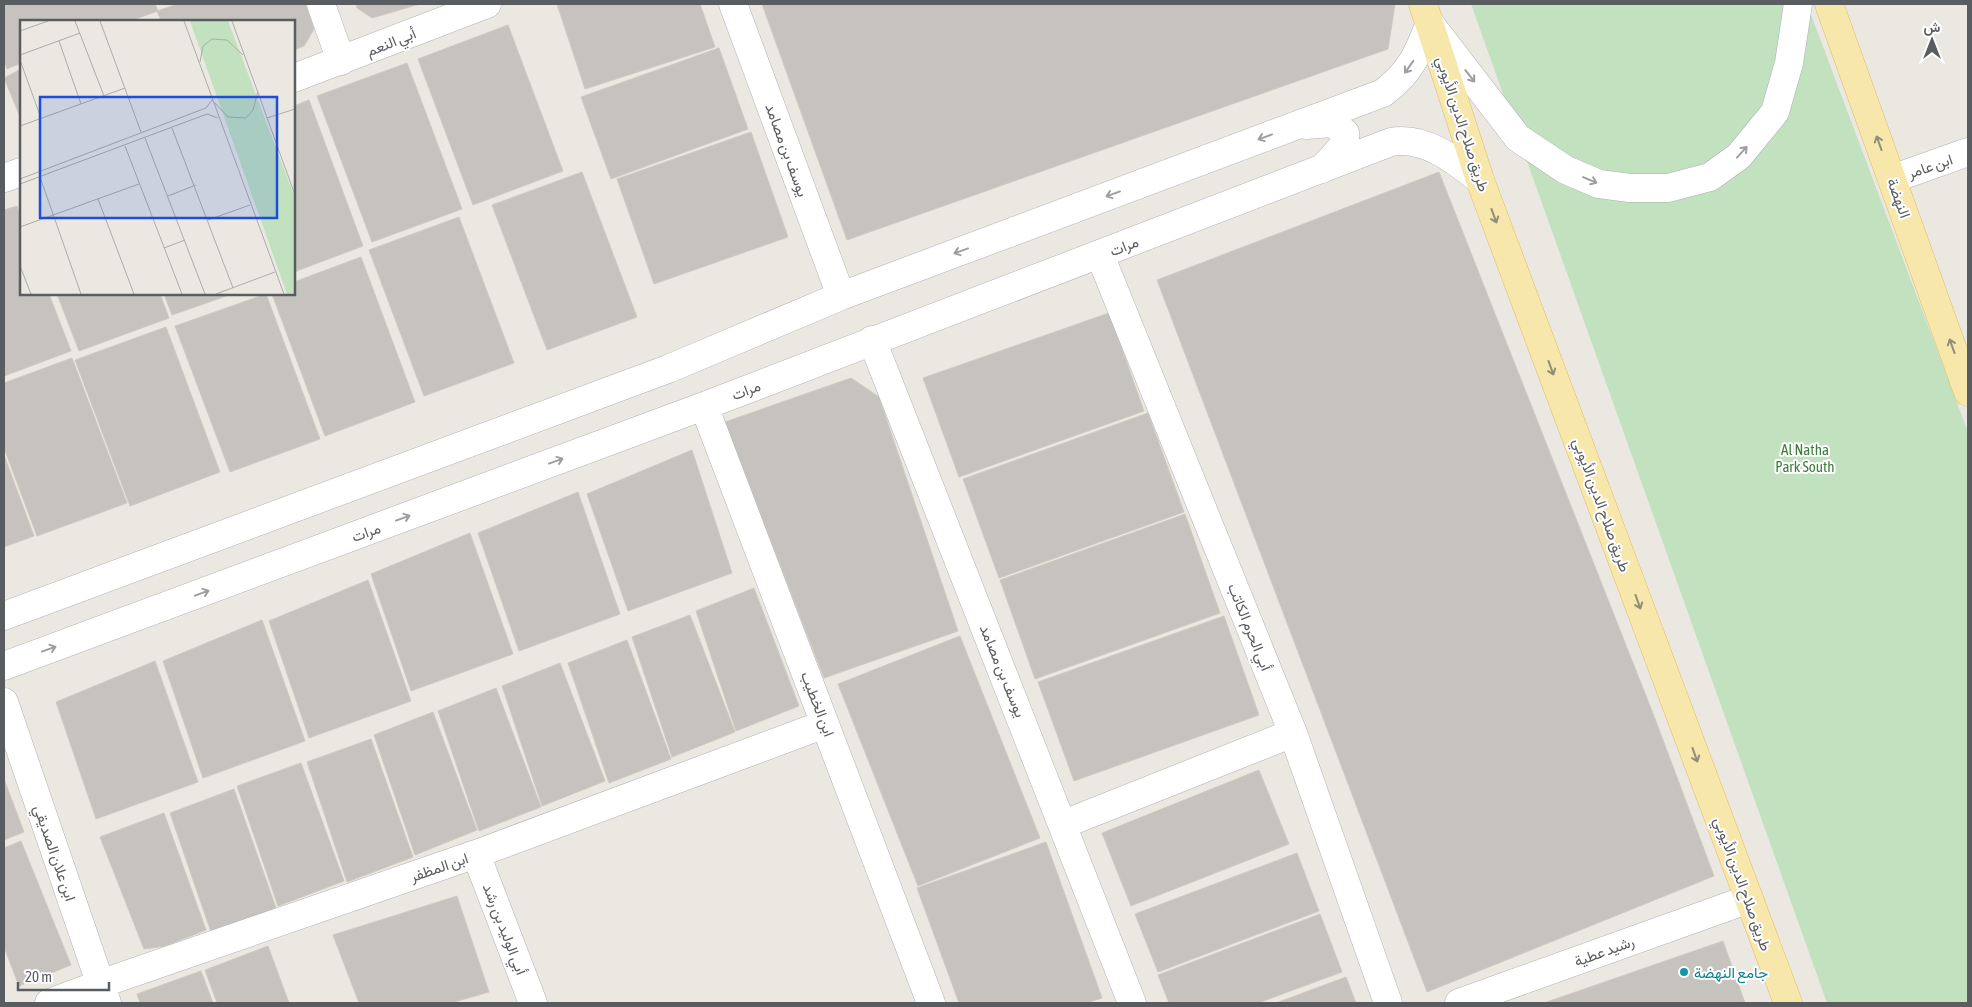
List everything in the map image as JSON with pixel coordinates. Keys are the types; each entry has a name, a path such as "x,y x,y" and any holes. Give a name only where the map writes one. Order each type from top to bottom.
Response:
{"main road":[{"name":"النهضة","path":"1829,4 1968,392"},
{"name":"طريق صلاح الدين الأيوبي","path":"1426,14 1480,180 1788,1003"}],"street":[{"path":"321,4 341,61"},
{"name":"أبي النعم","path":"295,78 487,4"},
{"name":"يوسف بن مصامد","path":"733,4 841,296"},
{"path":"1426,14 1518,138 1566,170 1599,184 1630,188 1668,188 1710,177 1739,156 1774,112 1789,63 1798,4"},
{"path":"4,616 668,369 841,296 1383,93 1408,71 1418,53 1426,14"},
{"path":"1296,125 1333,123 1345,133 1345,144 1321,170"},
{"name":"مرات","path":"4,666 704,406 872,340 1100,256 1391,142 1405,140 1434,149 1480,180"},
{"name":"ابن عامر","path":"1892,179 1968,152"},
{"name":"أبي الحرم الكاتب","path":"1100,256 1293,733 1388,1003"},
{"name":"يوسف بن مصامد","path":"872,340 1064,824 1132,1003"},
{"name":"ابن الخطيب","path":"704,406 931,1003"},
{"name":"ابن علان الصديقي","path":"4,702 103,994"},
{"name":"ابن المظفر","path":"49,1003 103,994 826,724"},
{"path":"1064,824 1293,733"},
{"name":"أبي الوليد بن رشد","path":"476,854 534,1003"},
{"name":"رشيد عطية","path":"1459,1003 1749,899"}],"green space":[{"name":"Al Natha Park South","path":"1471,4 1807,4 1968,432 1968,1003 1827,1003"}],"building":[{"path":"4,4 155,4 158,11 133,20 20,20 20,63 7,69 4,61"},
{"path":"178,4 306,4 314,29 304,46 295,50 295,20 161,20 157,11"},
{"path":"356,4 420,4 372,18 357,8"},
{"path":"557,4 700,4 715,47 585,89"},
{"path":"762,4 1395,4 1388,49 847,240"},
{"path":"508,25 563,171 473,205 418,59"},
{"path":"719,48 748,129 611,179 581,97"},
{"path":"407,63 462,209 372,242 317,96"},
{"path":"20,70 20,117 4,78"},
{"path":"309,100 363,246 295,272 295,106"},
{"path":"751,132 788,237 654,284 617,179"},
{"path":"582,172 637,317 547,350 492,205"},
{"path":"1439,172 1654,716 1714,876 1427,992 1157,280"},
{"path":"17,206 20,215 20,295 49,295 71,351 4,376 4,210"},
{"path":"459,217 514,363 424,396 369,250"},
{"path":"361,257 415,402 325,436 272,295 295,295 295,282"},
{"path":"57,295 160,295 169,318 79,351"},
{"path":"164,295 229,295 172,315"},
{"path":"266,295 320,439 230,472 175,326"},
{"path":"1109,313 1144,411 959,477 923,378"},
{"path":"166,327 220,472 130,506 75,360"},
{"path":"72,358 127,503 37,536 4,448 4,383"},
{"path":"851,378 879,397 958,631 824,678 725,422"},
{"path":"1148,413 1184,512 999,578 963,479"},
{"path":"692,450 732,573 628,611 587,494"},
{"path":"4,455 34,536 4,547"},
{"path":"578,492 620,614 519,651 478,533"},
{"path":"1185,514 1220,613 1035,679 1000,580"},
{"path":"470,533 513,654 411,691 371,574"},
{"path":"368,580 411,701 309,738 269,621"},
{"path":"754,588 799,706 736,731 696,611"},
{"path":"690,615 735,732 672,757 632,637"},
{"path":"1224,616 1259,715 1074,781 1038,682"},
{"path":"262,620 305,741 203,778 163,661"},
{"path":"960,636 1040,838 918,886 838,684"},
{"path":"627,640 671,759 609,783 568,663"},
{"path":"155,661 198,782 96,819 56,702"},
{"path":"560,663 605,781 542,806 502,686"},
{"path":"496,688 541,807 479,831 438,711"},
{"path":"433,712 477,830 415,855 374,735"},
{"path":"371,739 413,857 347,882 307,762"},
{"path":"301,763 344,881 278,906 237,786"},
{"path":"1259,770 1289,844 1131,906 1102,833"},
{"path":"4,779 24,832 4,840"},
{"path":"234,789 276,908 211,932 170,813"},
{"path":"164,813 206,930 165,946 144,949 100,837"},
{"path":"21,841 71,965 19,986 4,947 4,848"},
{"path":"1046,842 1102,998 1086,1003 959,1003 917,888"},
{"path":"1297,853 1319,911 1158,972 1135,914"},
{"path":"457,896 489,992 451,1003 359,1003 333,935"},
{"path":"1320,914 1342,972 1258,1003 1169,1003 1158,975"},
{"name":"جامع النهضة","path":"1723,941 1745,1003 1544,1003"},
{"path":"268,946 289,1003 217,1003 205,970"},
{"path":"201,971 213,1003 140,1003 137,994"},
{"path":"1346,977 1356,1003 1276,1003"}],"place":[{"name":"جامع النهضة","path":"1684,972"}]}
